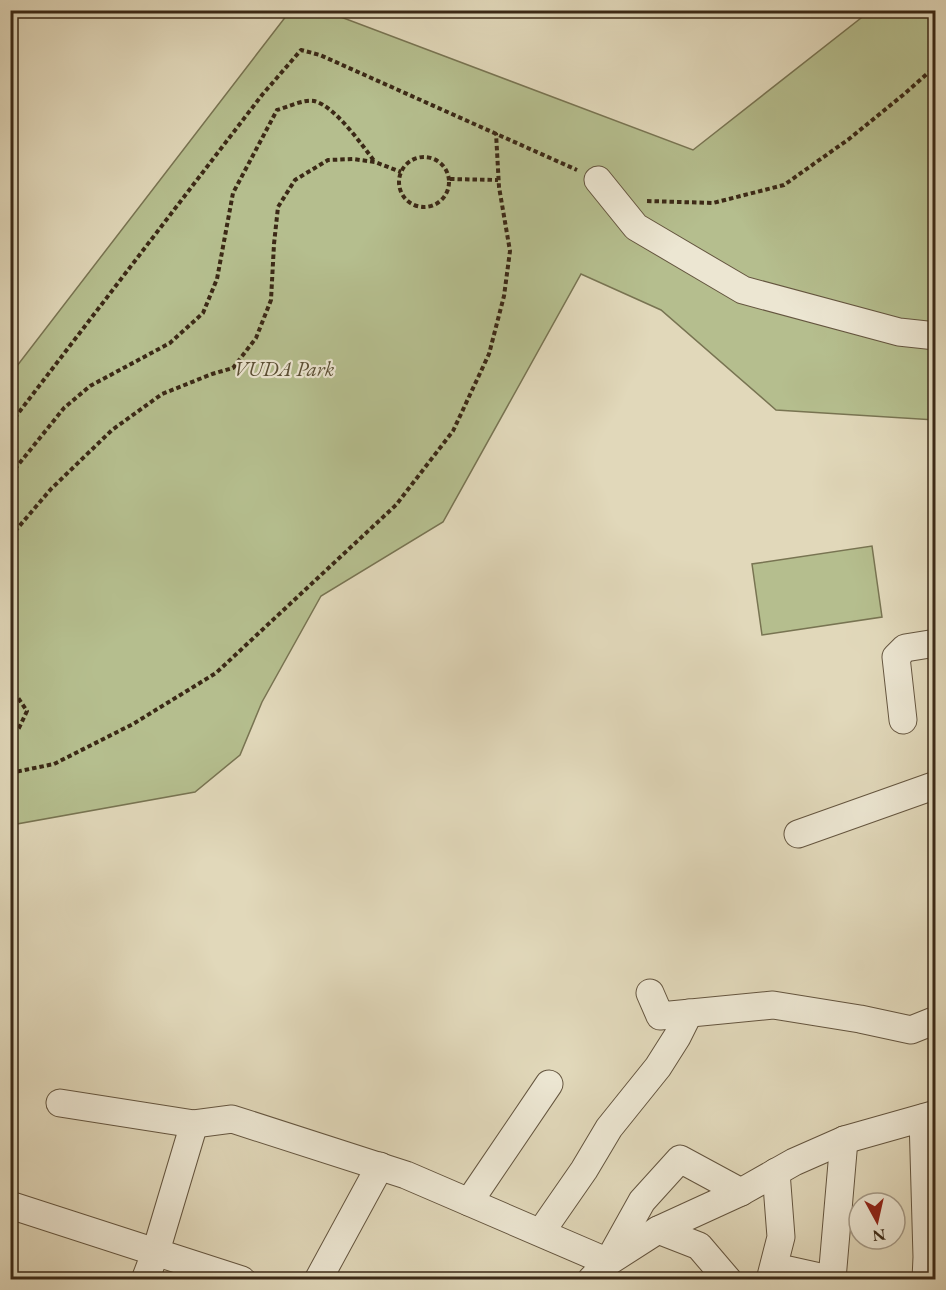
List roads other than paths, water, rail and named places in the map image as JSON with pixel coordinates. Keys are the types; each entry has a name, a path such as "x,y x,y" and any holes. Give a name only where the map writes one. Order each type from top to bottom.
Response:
{"street":[{"path":"598,180 636,227 743,290 899,332 936,336"},
{"path":"903,720 896,657 905,648 936,643"},
{"path":"798,834 936,785"},
{"path":"650,993 660,1016 773,1005 911,1030 936,1020"},
{"path":"541,1232 584,1170 609,1128 658,1067 689,1013"},
{"path":"470,1202 549,1084"},
{"path":"60,1103 194,1124 232,1119 406,1175 541,1232 600,1271"},
{"path":"600,1271 658,1230 741,1192 794,1162 844,1140 929,1116 926,1280"},
{"path":"145,1280 156,1251 194,1124"},
{"path":"782,1280 788,1270 832,1279 844,1140"},
{"path":"600,1271 642,1201 680,1159 741,1192"},
{"path":"318,1280 380,1166"},
{"path":"770,1280 781,1237 776,1172"},
{"path":"10,1205 242,1280"},
{"path":"658,1230 699,1246 729,1280"}],"park label":[{"name":"VUDA Park","path":"284,368"}]}
